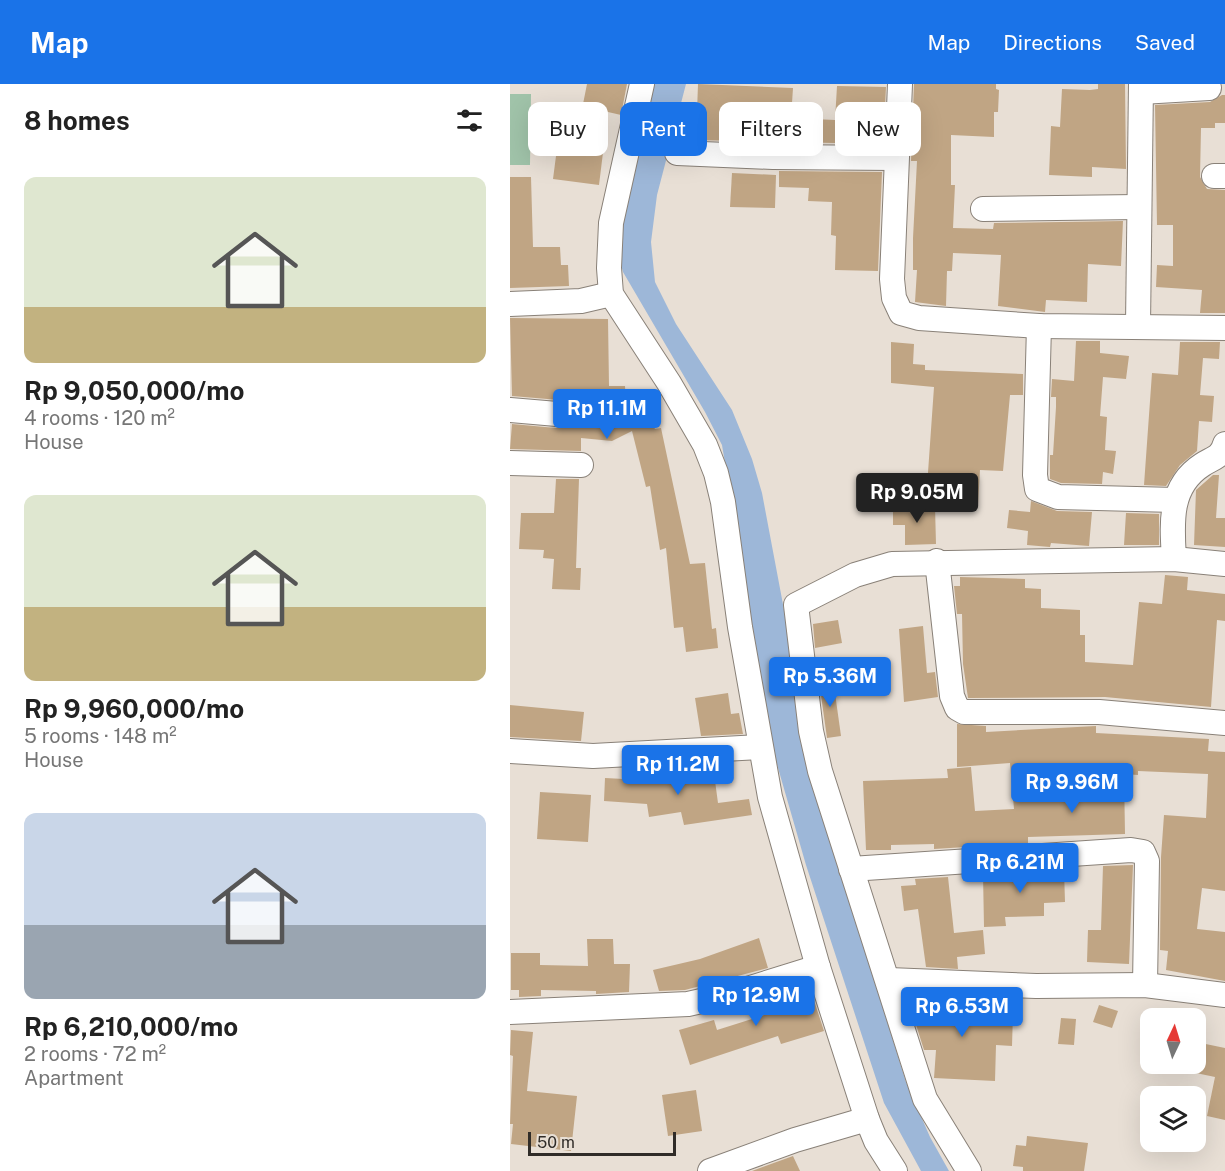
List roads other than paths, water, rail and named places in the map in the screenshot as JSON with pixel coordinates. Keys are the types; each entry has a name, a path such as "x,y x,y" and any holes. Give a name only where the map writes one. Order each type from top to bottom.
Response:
{"street":[{"path":"642,84 611,223 609,268 611,294 674,392 705,445 716,473 723,502 760,747 770,797 818,967 867,1119 876,1141 895,1171"},
{"path":"900,84 895,158 892,286 896,306 901,313 919,318 1039,326 1225,328"},
{"path":"1138,326 1141,88 1209,88"},
{"path":"707,155 773,158 895,158"},
{"path":"983,209 1138,207"},
{"path":"510,304 581,301 611,294"},
{"path":"1039,326 1035,475 1037,489 1058,497 1175,500"},
{"path":"510,410 557,414"},
{"path":"1174,560 1172,521 1175,500 1185,481 1213,466 1225,444"},
{"path":"510,463 581,465"},
{"path":"969,1171 925,1099 896,1012 889,980 820,771 811,731 796,605 872,569 892,564 937,561 1174,560 1225,564"},
{"path":"937,561 952,696 957,708 964,712 1099,711 1225,723"},
{"path":"510,751 593,756 760,747"},
{"path":"851,869 1131,850 1143,852 1147,861 1145,985"},
{"path":"510,1012 688,1004 728,995 818,967"},
{"path":"889,980 1036,986 1145,985 1225,995"},
{"path":"710,1171 795,1140 867,1119"}],"water":[{"path":"646,84 686,84 681,102 643,102"},
{"path":"633,156 667,156 657,195 651,242 655,282 676,324 732,410 752,459 762,493 785,615 792,676 829,835 906,1082 930,1137 949,1171 921,1171 884,1103 806,865 774,754 722,445 623,272 616,246"}]}
